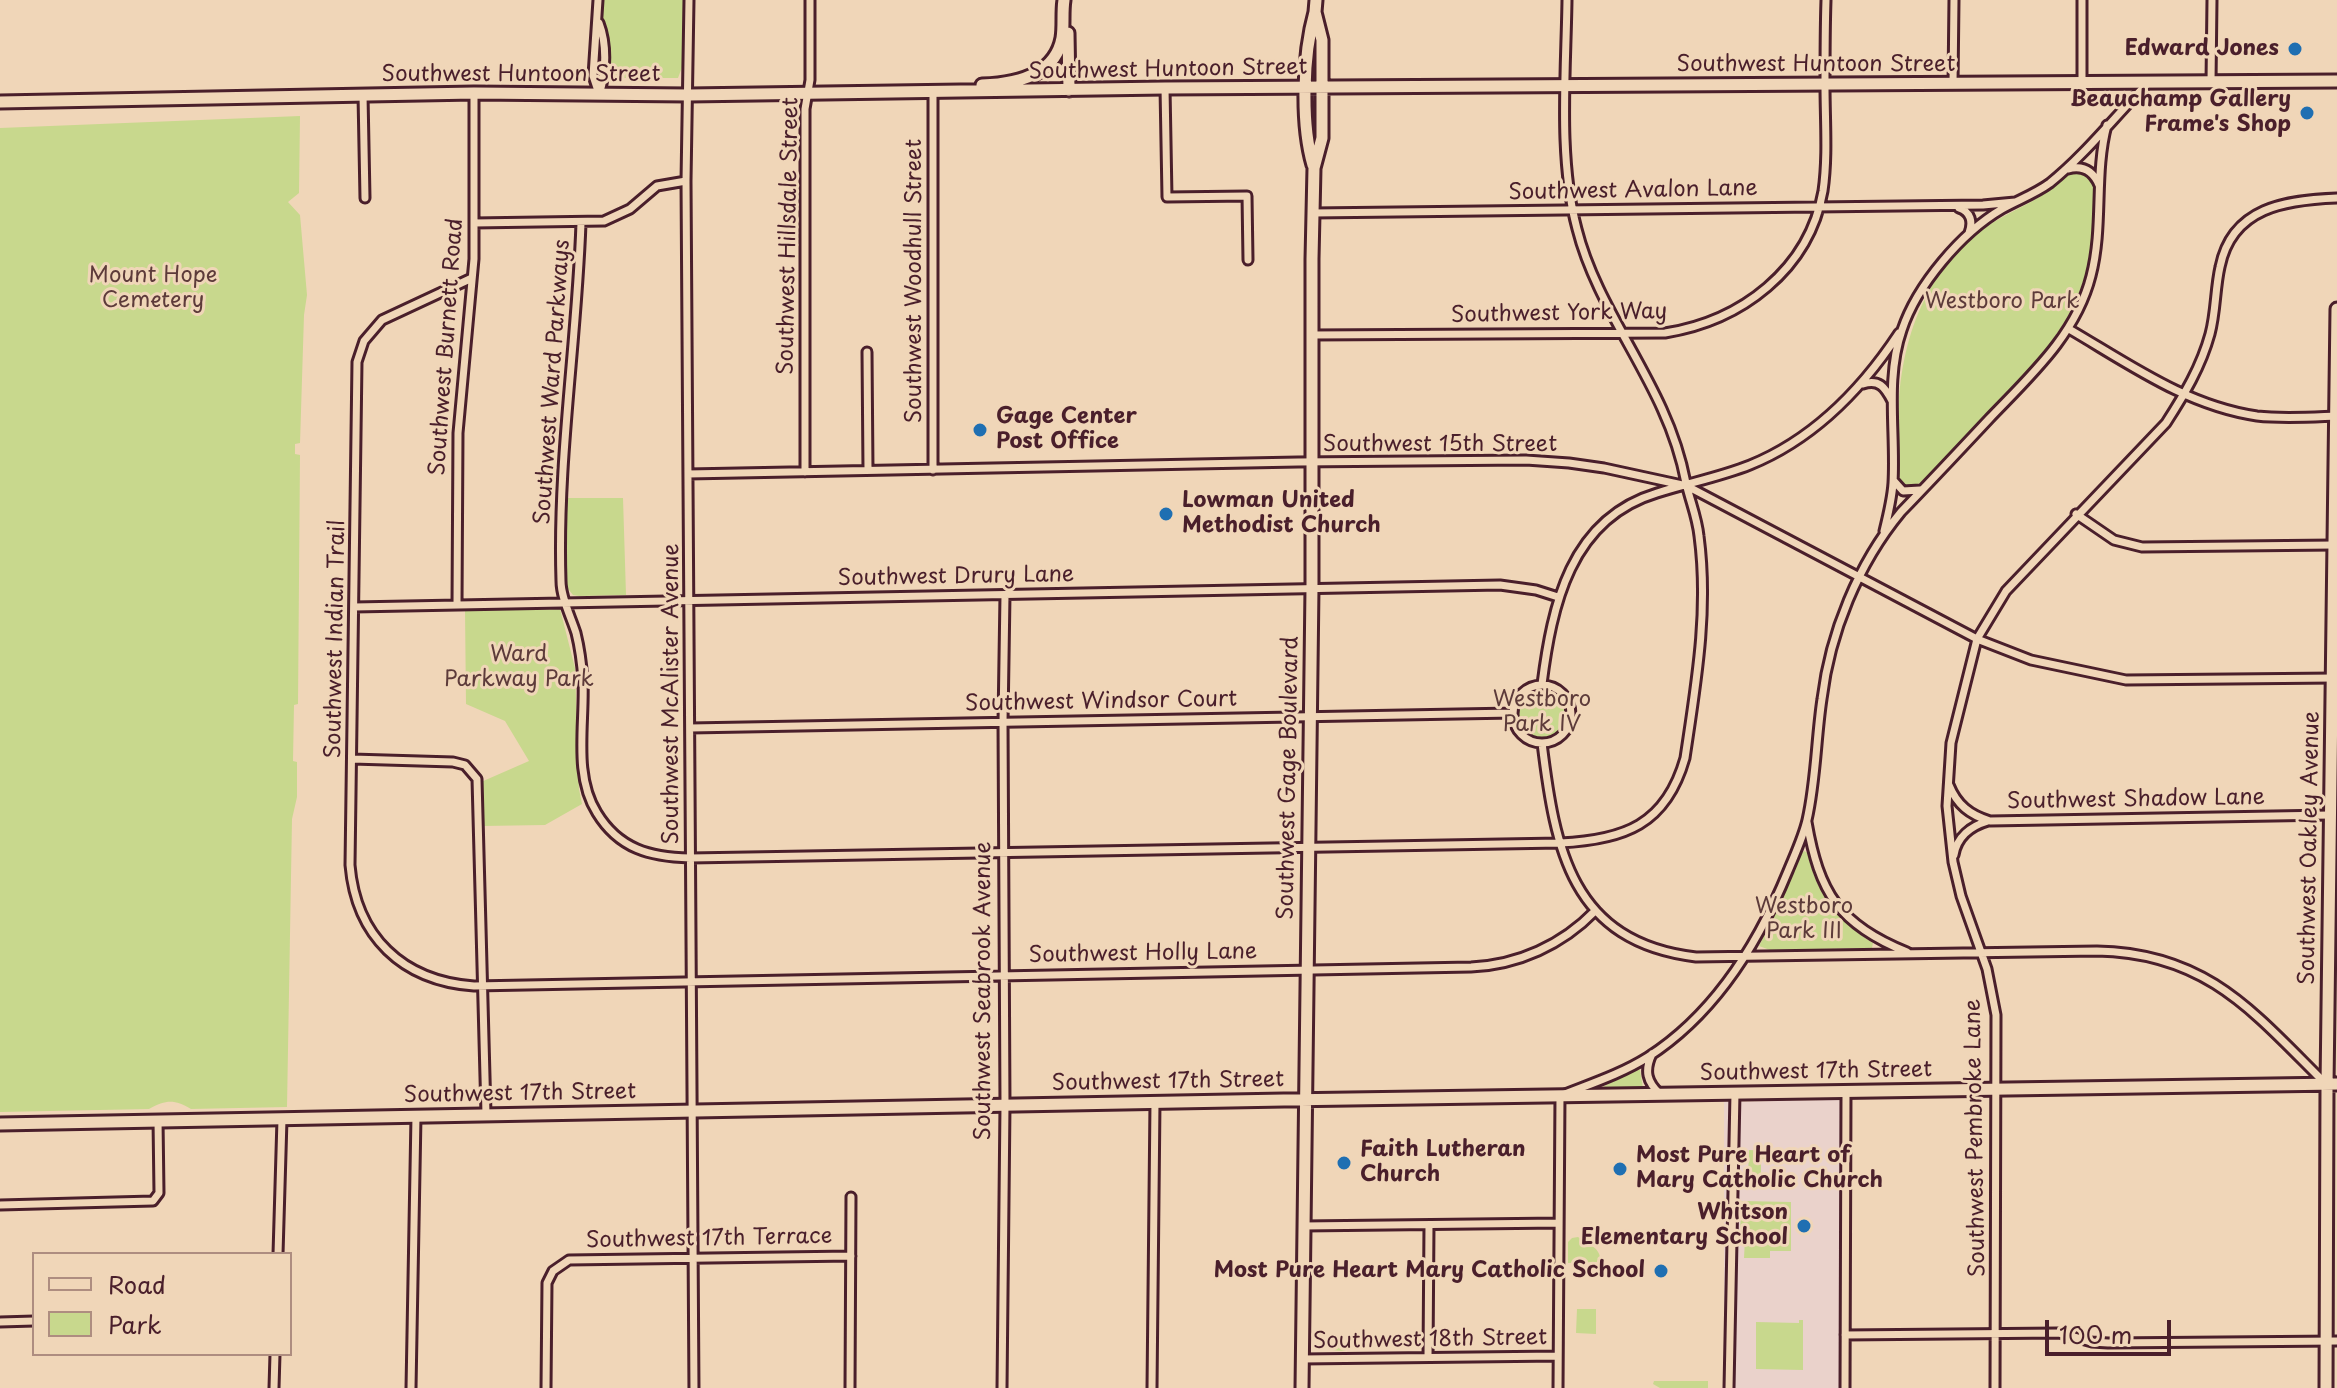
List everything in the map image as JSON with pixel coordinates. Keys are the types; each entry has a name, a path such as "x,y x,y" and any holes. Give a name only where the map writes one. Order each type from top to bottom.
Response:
{"main road":[{"path":"1065,0 1069,90"},
{"path":"957,93 966,87 1020,81 1040,71 1059,46 1065,0"},
{"name":"Southwest Gage Boulevard","path":"1302,1388 1312,588 1313,213 1314,168 1322,138 1322,40 1316,6"},
{"name":"Southwest Gage Boulevard","path":"1314,168 1306,139 1308,38 1316,6"},
{"name":"Southwest Huntoon Street","path":"0,102 474,93 689,95 1165,88 2337,81"},
{"name":"Southwest Oakley Avenue","path":"2326,1388 2332,1341 2334,1219 2330,815 2337,309"},
{"name":"Southwest 17th Street","path":"0,1124 2332,1084"}],"street":[{"path":"598,0 604,76 599,94"},
{"name":"Southwest McAlister Avenue","path":"689,0 686,181 694,1388"},
{"name":"Southwest Hillsdale Street","path":"805,472 805,109 810,80 810,0"},
{"name":"Southwest Ward Parkways","path":"581,223 562,463 561,585 581,662 583,770 594,807 608,828 630,846 657,856 690,858 1560,843 1613,838 1652,816 1680,775 1697,679 1703,602 1700,538 1685,468 1674,437 1582,250 1572,210 1566,87 1567,0"},
{"name":"Southwest York Way","path":"1312,335 1651,334 1706,324 1739,309 1775,282 1784,271 1805,240 1819,207 1826,166 1826,0"},
{"path":"1953,84 1954,0"},
{"path":"2082,0 2082,83"},
{"path":"2211,82 2212,0"},
{"path":"1542,684 1558,597 1587,541 1609,520 1647,496 1753,464 1797,440 1836,410 1860,385 1902,329 1935,271 1967,236 1994,214 2040,190 2064,170 2149,82"},
{"path":"1165,88 1167,197 1247,196 1248,260"},
{"name":"Southwest Burnett Road","path":"457,604 458,433 472,278 474,93"},
{"name":"Southwest Woodhull Street","path":"933,93 933,470"},
{"path":"363,95 365,198"},
{"path":"1558,1388 1560,1096 1616,1074 1652,1054 1700,1012 1745,956 1778,897 1807,820 1827,666 1860,576 1882,535 2037,368 2069,329 2090,280 2096,254 2101,150 2107,125"},
{"path":"2064,170 2089,171 2100,187"},
{"path":"474,223 581,223 615,217 630,209 657,186 686,181"},
{"name":"Southwest Pembroke Lane","path":"1995,1388 1996,1015 1992,989 1961,896 1948,826 1951,743 1977,639 2006,591 2076,514 2166,423 2184,396 2206,348 2221,263 2237,231 2248,219 2268,208 2300,200 2337,198"},
{"name":"Southwest Avalon Lane","path":"1313,213 2015,202"},
{"path":"1953,205 1965,210 1970,217 1967,236"},
{"name":"Southwest Indian Trail","path":"472,278 382,320 369,333 357,362 350,865 354,892 363,918 381,945 408,967 448,983 482,986"},
{"path":"1882,535 1893,479 1892,401 1902,329"},
{"path":"2069,329 2184,396 2257,416 2336,416"},
{"path":"867,352 868,470"},
{"path":"1860,385 1878,383 1885,388 1892,401"},
{"name":"Southwest 15th Street","path":"688,474 1526,460 1604,468 1687,486 1977,639 2031,660 2126,680 2334,678"},
{"path":"1893,479 1903,491 1923,489"},
{"path":"2076,514 2114,540 2142,547 2334,545"},
{"name":"Southwest Drury Lane","path":"354,607 1500,585 1558,597"},
{"name":"Southwest Seabrook Avenue","path":"1002,1388 1005,595"},
{"path":"1542,684 1560,691 1570,705 1571,714 1562,734 1542,743 1519,732 1513,713 1514,705 1523,691 1542,684"},
{"name":"Southwest Windsor Court","path":"690,728 1513,713"},
{"path":"1542,743 1549,799 1560,843 1574,880 1595,911 1627,937 1657,950 1696,957 2114,951 2139,954 2180,965 2211,980 2240,1000 2332,1084"},
{"path":"352,759 453,762 465,765 474,773 479,785 486,1114"},
{"name":"Southwest Shadow Lane","path":"1948,782 1965,809 1990,821"},
{"name":"Southwest Shadow Lane","path":"1953,862 1955,847 1960,840 1972,828 1990,821 2330,815"},
{"path":"1807,820 1815,865 1836,904 1871,936 1913,954"},
{"name":"Southwest Holly Lane","path":"482,986 1494,965 1531,955 1550,946 1595,911"},
{"path":"1652,1054 1646,1065 1647,1077 1660,1094"},
{"path":"1845,1388 1846,1091"},
{"path":"1729,1388 1735,1093"},
{"path":"1152,1388 1155,1102"},
{"path":"411,1388 416,1116"},
{"path":"278,1252 282,1119"},
{"path":"0,1205 153,1201 159,1193 158,1120"},
{"path":"850,1388 851,1197"},
{"path":"1303,1226 1559,1223"},
{"path":"1428,1357 1429,1225"},
{"name":"Southwest 17th Terrace","path":"546,1388 547,1283 553,1271 569,1260 851,1256"},
{"path":"0,1322 32,1321"},
{"path":"1845,1335 2059,1333 2098,1343 2332,1341"},
{"path":"274,1388 275,1356"},
{"name":"Southwest 18th Street","path":"1302,1359 1558,1356"}],"shaded area":[{"path":"1837,1097 1841,1102 1839,1388 1724,1388 1724,1102 1829,1100"}],"green space":[{"path":"603,0 684,0 684,62 678,78 613,78 608,75 602,23"},
{"name":"Mount Hope Cemetery","path":"300,116 299,193 288,202 300,215 307,295 300,443 295,444 295,454 300,455 298,704 294,705 293,761 297,762 297,797 292,819 287,1107 191,1109 170,1102 149,1109 0,1112 0,128"},
{"name":"Westboro Park","path":"2070,173 2084,174 2093,183 2089,257 2073,307 2051,342 2011,388 1921,482 1915,486 1905,486 1898,474 1899,397 1909,339 1931,287 1968,242 1992,223 2045,193"},
{"name":"Ward Parkway Park","path":"565,498 623,498 626,595 579,596 573,595 565,585"},
{"name":"Ward Parkway Park","path":"560,609 575,668 582,804 545,825 483,826 481,782 529,761 505,721 466,704 465,610"},
{"name":"Westboro Park IV","path":"1542,688 1559,696 1567,713 1559,730 1542,738 1525,730 1517,713 1525,696"},
{"name":"Westboro Park III","path":"1804,851 1808,853 1816,881 1830,905 1849,926 1873,943 1872,948 1770,950 1759,946"},
{"path":"1640,1070 1643,1088 1599,1089"},
{"path":"1749,1150 1772,1151 1771,1159 1761,1159 1761,1176 1748,1176"},
{"path":"1741,1201 1791,1202 1791,1251 1770,1251 1770,1258 1744,1258 1745,1238 1740,1238"},
{"path":"1578,1237 1597,1250 1600,1262 1568,1263 1568,1242"},
{"path":"1577,1309 1596,1309 1596,1334 1576,1333"},
{"path":"1803,1320 1803,1370 1756,1369 1756,1322 1799,1323"},
{"path":"1330,1335 1350,1335 1345,1351 1329,1350"},
{"path":"1654,1381 1708,1381 1708,1388 1660,1388 1653,1384"}],"place":[{"name":"Edward Jones","path":"2295,49"},
{"name":"Beauchamp Gallery Frame's Shop","path":"2307,113"},
{"name":"Gage Center Post Office","path":"980,430"},
{"name":"Lowman United Methodist Church","path":"1166,514"},
{"name":"Faith Lutheran Church","path":"1344,1163"},
{"name":"Most Pure Heart of Mary Catholic Church","path":"1620,1169"},
{"name":"Whitson Elementary School","path":"1804,1226"},
{"name":"Most Pure Heart Mary Catholic School","path":"1661,1271"}]}
